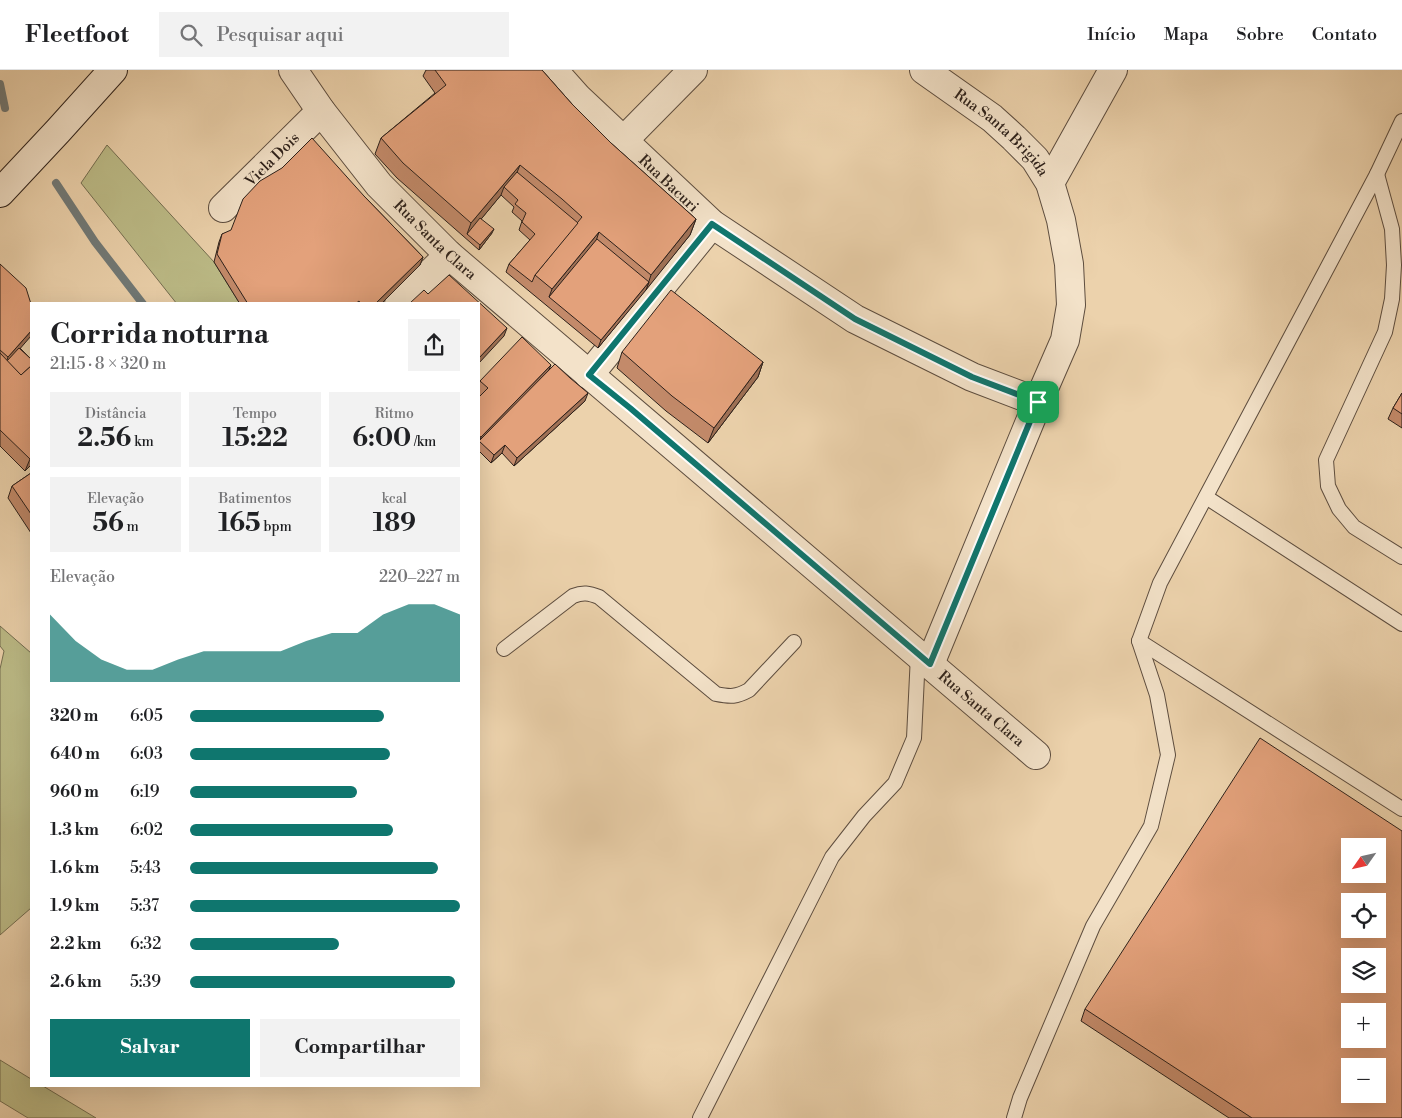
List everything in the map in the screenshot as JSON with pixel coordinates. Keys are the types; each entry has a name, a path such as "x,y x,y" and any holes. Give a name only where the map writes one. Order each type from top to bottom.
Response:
{"street":[{"path":"0,193 113,70"},
{"name":"Rua Santa Clara","path":"293,70 320,111 379,185 450,255 1036,755"},
{"name":"Rua Bacuri","path":"553,70 578,98 712,224 855,319 972,377 1038,402"},
{"path":"623,141 693,70"},
{"name":"Rua Santa Brigida","path":"924,70 992,118 1034,159 1050,183 1062,220 1068,255 1071,305 1065,340 924,660"},
{"path":"1050,183 1113,70"},
{"name":"Viela Dois","path":"223,208 320,111"},
{"path":"589,375 712,224"},
{"path":"401,302 450,255"}],"lane":[{"path":"1014,1118 1020,1098 1093,926 1151,826 1168,755 1157,696 1139,641 1160,583 1377,174 1402,121"},
{"path":"1377,174 1392,228 1394,264 1392,299 1385,332 1326,460 1328,486 1339,509 1354,526 1402,556"},
{"path":"1206,497 1402,624"},
{"path":"504,649 573,596 582,593 599,597 716,694 739,695 749,690 794,642"},
{"path":"1139,641 1402,809"},
{"path":"700,1118 832,857 864,816 895,783 914,738 924,660"}],"shaded area":[{"path":"107,145 214,262 239,302 175,302 81,183"},
{"path":"0,626 30,652 30,909 0,935 0,669 4,651 0,646"},
{"path":"0,1060 30,1078 30,1087 45,1087 96,1118 28,1118 0,1101"}],"building":[{"path":"435,70 542,70 572,104 611,143 696,219 651,275 599,232 552,289 535,275 582,217 562,199 520,165 471,223 403,163 381,138 446,85"},
{"path":"312,138 364,196 423,257 377,302 247,302 217,254 222,234 231,230 243,199 260,181 282,168"},
{"path":"517,172 578,223 535,275 532,282 509,264 535,234 522,222 526,213 515,204 518,200 504,187"},
{"path":"480,218 494,229 480,245 467,234"},
{"path":"597,239 649,282 601,340 549,297"},
{"path":"0,264 26,288 30,302 30,332 8,357 0,350"},
{"path":"449,275 479,302 411,302 424,290 428,294"},
{"path":"671,290 763,362 714,428 672,396 622,352"},
{"path":"480,303 507,328 480,357"},
{"path":"522,337 551,365 481,437 480,396 488,388 480,381"},
{"path":"19,348 30,358 30,367 21,375 7,361"},
{"path":"0,353 21,375 30,367 30,459 0,430"},
{"path":"555,364 588,393 517,458 505,445 494,455 480,440"},
{"path":"1402,393 1402,414 1393,408"},
{"path":"30,474 30,513 12,486"},
{"path":"1260,738 1402,831 1402,1118 1252,1118 1085,1009"}],"waterway":[{"path":"0,84 5,108"},
{"path":"56,183 95,242 141,302"}],"route":[{"path":"712,224 855,319 972,377 1038,402 930,664 589,375 712,224"}]}
